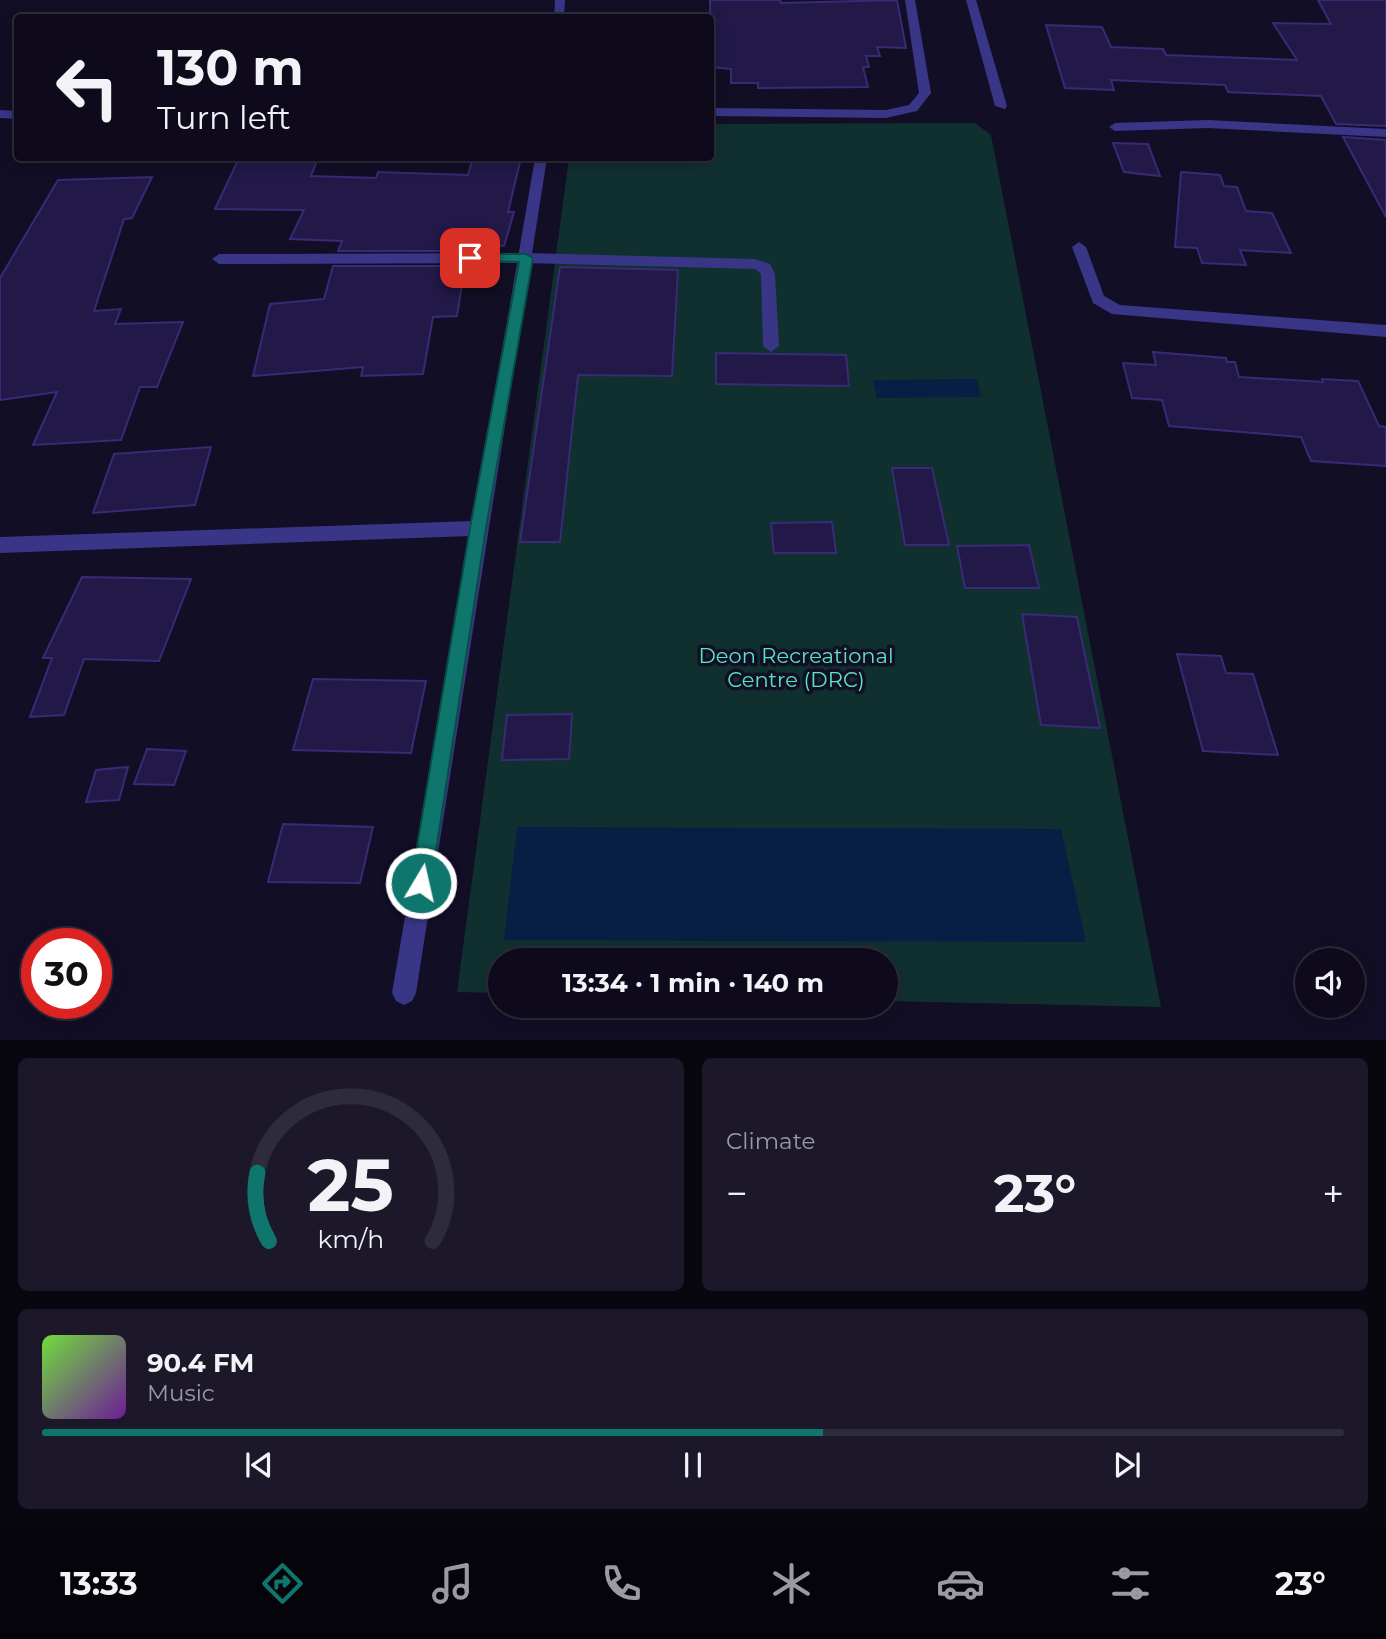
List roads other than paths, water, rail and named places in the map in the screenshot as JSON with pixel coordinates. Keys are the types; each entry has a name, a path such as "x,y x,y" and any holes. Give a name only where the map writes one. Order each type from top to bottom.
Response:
{"street":[{"path":"714,112 886,114 914,108 925,93 910,0"},
{"path":"971,0 1001,106"},
{"path":"1115,127 1208,124 1386,133"},
{"path":"404,993 478,528 541,161"},
{"path":"1079,247 1098,299 1117,310 1386,331"},
{"path":"219,259 526,258 755,264 765,267 768,274 771,346"},
{"path":"0,545 478,528"}],"water":[{"path":"977,379 981,397 877,398 873,380"},
{"path":"517,827 1061,829 1086,942 504,940"}],"park label":[{"name":"Deon Recreational Centre (DRC)","path":"796,668"}]}
